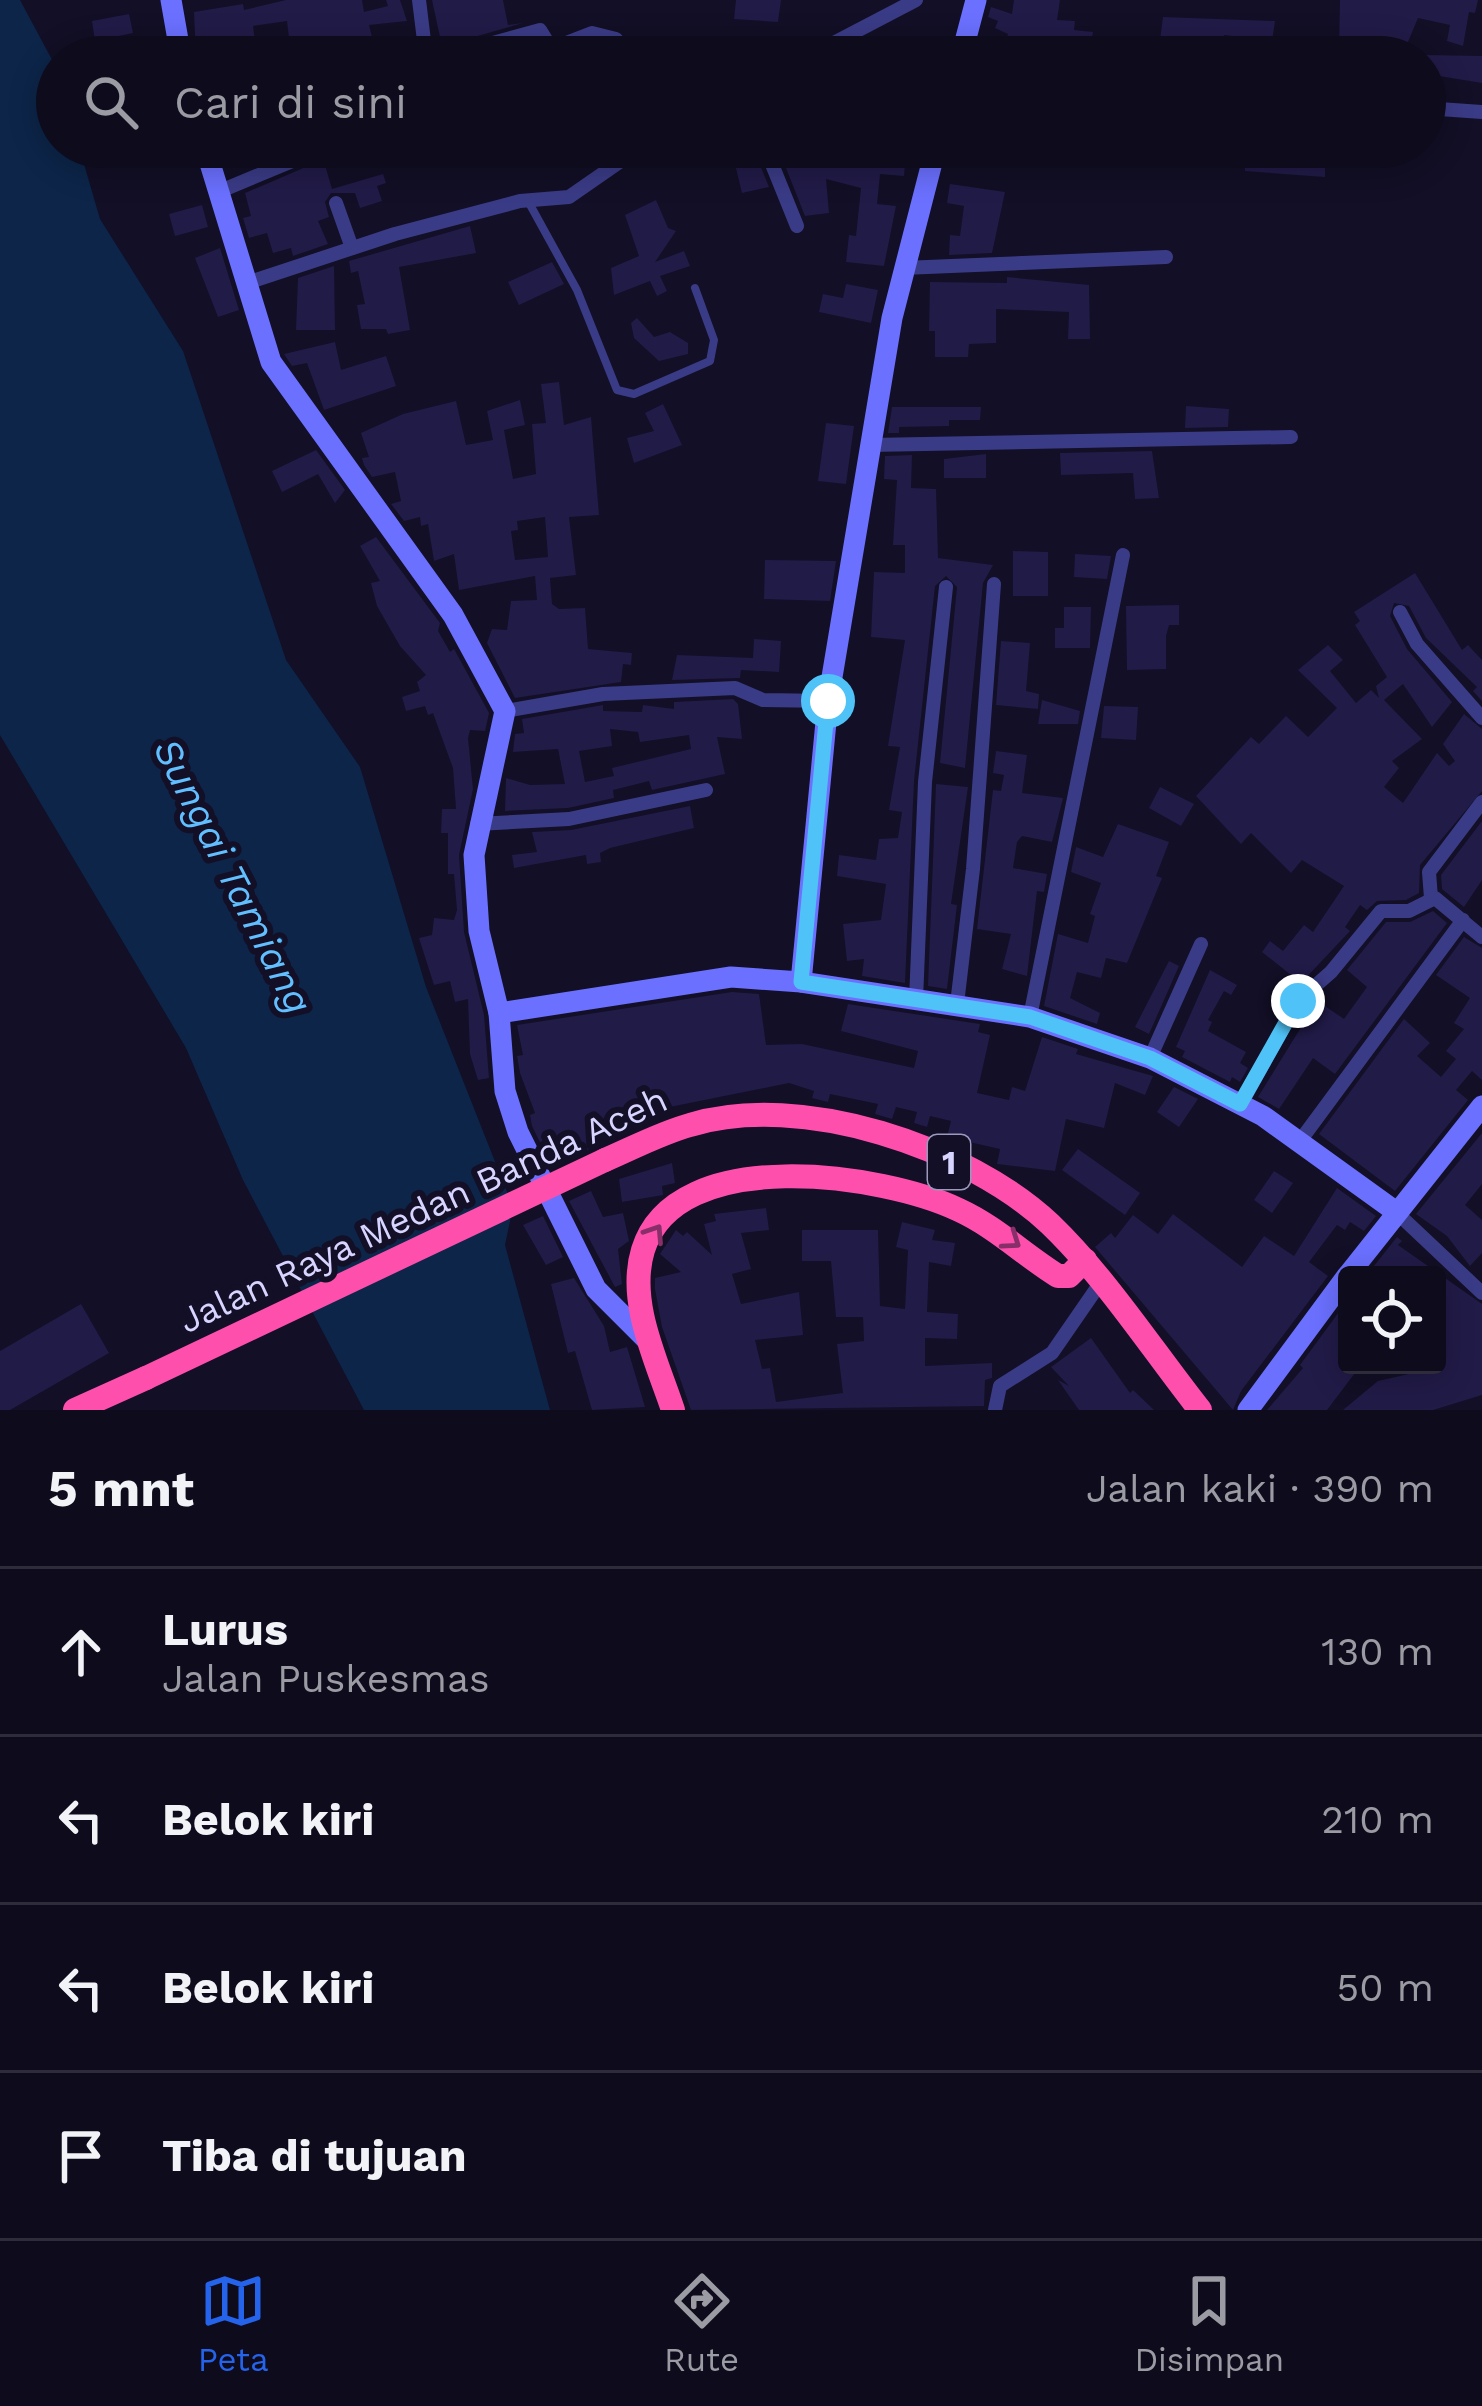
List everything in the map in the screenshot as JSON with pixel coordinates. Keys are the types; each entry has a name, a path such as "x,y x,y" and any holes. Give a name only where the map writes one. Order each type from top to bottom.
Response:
{"highway":[{"name":"Jalan Raya Medan Banda Aceh","path":"87,1408 605,1160 714,1120 782,1116 848,1124 986,1178 1047,1222 1085,1260 1200,1410"},
{"path":"673,1410 640,1302 644,1245 672,1209 694,1194 731,1183 791,1178 887,1185 957,1208 1058,1276 1069,1276 1085,1260"}],"street":[{"path":"172,0 178,36"},
{"path":"419,0 423,36"},
{"path":"847,36 916,0"},
{"path":"967,36 976,0"},
{"path":"1446,109 1482,112"},
{"path":"211,168 244,284 280,378 421,567 505,711 503,741 477,824 479,931 499,1013 503,1079 524,1143 596,1288 652,1344"},
{"path":"218,192 276,168"},
{"path":"244,284 352,248 528,200 569,197 611,168"},
{"path":"774,168 797,226"},
{"path":"801,982 828,701 903,268 930,168"},
{"path":"336,203 352,248"},
{"path":"903,268 1166,257"},
{"path":"870,445 1291,437"},
{"path":"1030,1017 1123,555"},
{"path":"957,1004 974,869 994,584"},
{"path":"916,1000 925,782 946,587"},
{"path":"1400,612 1417,644 1482,718"},
{"path":"505,711 603,694 735,688 763,700 828,701"},
{"path":"477,824 569,819 706,790"},
{"path":"1431,898 1430,872 1482,802"},
{"path":"1431,898 1482,937"},
{"path":"1240,1104 1298,1001 1330,972 1375,916 1384,909 1409,911 1431,898"},
{"path":"1300,1141 1463,920"},
{"path":"1150,1058 1201,944"},
{"path":"499,1013 699,980 801,982 1030,1017 1150,1058 1240,1104 1300,1141 1395,1211 1482,1293"},
{"path":"1354,1266 1482,1106"},
{"path":"994,1410 1000,1386 1052,1353 1101,1282"},
{"path":"1248,1410 1338,1287"}],"lane":[{"path":"528,200 577,290 617,390 634,394 710,361 714,340 695,288"}],"water":[{"name":"Sungai Tamiang","path":"0,0 20,0 39,36 36,168 85,168 100,219 183,351 286,660 360,767 426,987 513,1207 505,1245 550,1410 364,1410 243,1180 186,1048 0,735"}],"building":[{"path":"286,0 362,0 364,12 388,6 386,0 400,0 407,21 369,25 372,36 289,36 287,21 253,26 254,36 195,36 194,12 243,4 244,10"},
{"path":"432,0 503,0 508,25 523,23 478,36 440,36"},
{"path":"736,0 781,0 778,22 734,19"},
{"path":"1014,0 1060,0 1057,20 1075,21 1074,30 1093,32 1092,36 1007,36 995,28 998,21 988,17 991,7 1012,14"},
{"path":"1340,0 1478,0 1475,13 1469,12 1463,46 1447,41 1450,25 1418,18 1410,36 1339,36"},
{"path":"129,14 133,33 94,36 92,21"},
{"path":"1163,17 1275,21 1273,36 1161,36"},
{"path":"1446,55 1482,56 1482,83 1446,77"},
{"path":"303,168 326,168 332,189 383,174 386,183 377,186 382,201 360,208 355,193 331,193 325,202 329,217 318,221 328,244 293,256 291,248 273,253 267,233 249,238 243,218 251,216 245,193"},
{"path":"736,168 761,168 769,187 742,193"},
{"path":"786,168 905,168 904,176 880,174 877,204 896,206 884,266 846,262 849,235 856,236 861,188 826,179 829,213 805,216"},
{"path":"1325,168 1325,177 1245,171"},
{"path":"950,184 1005,192 992,253 949,255 950,235 960,236 964,206 947,203"},
{"path":"656,200 668,228 676,231 655,262 684,251 690,266 660,276 667,291 657,296 650,281 614,295 611,268 639,256 625,215"},
{"path":"202,205 208,227 175,236 169,214"},
{"path":"470,226 476,253 399,267 410,330 388,334 386,329 361,329 357,305 365,304 358,271 351,273 349,261"},
{"path":"220,248 239,310 218,317 195,258"},
{"path":"552,262 564,284 519,305 508,282"},
{"path":"334,266 335,330 296,330 298,278"},
{"path":"1007,277 1089,285 1090,339 1068,339 1069,312 996,309 996,343 969,344 968,357 935,357 935,331 929,331 930,282 1007,283"},
{"path":"846,284 878,290 871,323 819,312 823,294 843,298"},
{"path":"637,318 654,337 670,332 688,343 688,354 659,361 634,338 631,323"},
{"path":"335,342 341,370 386,356 396,386 324,410 307,363 292,366 284,354"},
{"path":"559,382 564,425 591,417 599,515 569,517 576,575 550,578 552,604 559,609 585,608 588,649 632,653 631,665 623,664 621,682 515,698 487,643 492,629 507,630 511,601 537,600 535,576 459,590 454,554 434,561 428,524 421,526 420,517 404,521 391,504 401,501 395,472 372,477 364,465 362,458 369,457 361,433 403,414 456,401 466,445 493,440 487,411 520,400 525,425 504,430 513,479 536,474 532,424 546,423 541,384","holes":["545,517 548,557 515,560 511,531 518,530 517,521"]},
{"path":"663,404 682,445 634,463 627,438 654,431 645,413"},
{"path":"1186,406 1229,409 1228,427 1185,428"},
{"path":"892,407 981,407 980,420 899,427 899,433 888,433"},
{"path":"826,423 854,426 846,484 818,481"},
{"path":"316,450 345,490 335,503 318,474 282,492 272,471"},
{"path":"1152,451 1159,498 1135,499 1133,473 1061,475 1060,453"},
{"path":"986,454 986,478 944,478 944,459"},
{"path":"912,455 911,488 936,489 938,558 993,565 983,583 965,768 940,763 957,587 946,576 935,586 914,781 905,983 862,976 864,959 847,961 843,924 881,920 886,884 837,876 839,855 876,860 879,839 898,838 902,812 889,810 900,747 888,746 905,640 871,637 874,572 905,573 905,545 893,545 897,480 884,479 885,456"},
{"path":"376,537 440,623 438,631 450,652 454,649 489,713 485,731 470,730 468,738 473,789 459,855 464,932 484,1015 489,1078 478,1080 470,1054 468,999 455,1002 450,981 434,985 419,938 432,935 434,918 454,920 457,910 454,874 448,874 448,833 441,833 442,809 456,809 453,768 433,713 428,715 425,706 406,711 402,697 420,691 417,682 426,675 400,646 377,606 371,583 380,581 360,546"},
{"path":"1013,551 1048,552 1048,596 1013,596"},
{"path":"1075,554 1111,556 1107,579 1074,577"},
{"path":"765,560 836,561 830,601 764,599"},
{"path":"1415,573 1462,650 1468,645 1482,660 1482,701 1473,691 1477,687 1426,638 1409,606 1394,603 1390,616 1407,649 1452,702 1432,727 1403,684 1384,700 1422,739 1392,761 1399,768 1384,787 1403,803 1437,753 1449,766 1455,761 1443,744 1464,714 1482,729 1482,791 1420,865 1419,893 1406,900 1377,901 1367,910 1360,905 1345,927 1350,931 1301,983 1262,952 1270,941 1283,951 1304,925 1313,932 1344,886 1302,860 1291,873 1251,833 1241,844 1196,796 1251,737 1259,744 1286,716 1308,737 1337,708 1298,670 1328,645 1343,660 1330,671 1356,703 1371,690 1379,698 1376,686 1387,677 1355,625 1360,621 1354,612"},
{"path":"1179,605 1179,625 1169,625 1166,636 1166,669 1127,670 1126,606"},
{"path":"1064,607 1091,607 1090,648 1055,648 1055,628 1064,628"},
{"path":"754,639 781,641 779,672 741,670 740,678 672,680 677,655 753,658"},
{"path":"1001,641 1030,643 1026,691 1039,694 1038,709 996,705"},
{"path":"733,699 738,704 742,739 717,737 725,774 652,790 649,781 613,790 614,798 568,808 505,811 506,778 530,785 565,784 558,749 513,752 515,734 524,733 522,719 603,705 603,711 642,712 643,705 674,709 674,702","holes":["610,729 638,732 640,742 689,735 691,749 612,768 614,776 585,782 579,751 612,746"]},
{"path":"1042,700 1080,711 1078,724 1038,724"},
{"path":"1104,706 1138,707 1136,740 1101,738"},
{"path":"996,751 1027,755 1022,793 1063,798 1052,842 1022,836 1017,842 1013,868 1047,874 1044,892 1037,891 1027,976 1002,969 1011,934 977,929 993,790 1001,791 1004,775 993,773"},
{"path":"936,784 968,787 951,904 957,905 947,989 928,986"},
{"path":"1160,787 1194,804 1181,826 1149,808"},
{"path":"690,806 694,828 610,848 600,853 601,862 587,864 586,855 514,868 512,855 537,852 532,832 571,830"},
{"path":"1482,821 1482,880 1464,907 1442,889 1441,875"},
{"path":"1118,824 1169,842 1156,876 1162,878 1127,963 1106,958 1101,978 1077,972 1070,998 1100,1013 1097,1024 1044,1006 1058,934 1088,943 1095,916 1090,914 1101,883 1071,872 1076,847 1103,857"},
{"path":"1433,911 1447,923 1335,1074 1313,1058 1279,1109 1258,1097 1300,1029 1304,1014 1309,1017 1319,1002 1344,1019 1367,987 1347,970 1386,922 1410,922"},
{"path":"1464,937 1482,948 1482,1080 1472,1071 1456,1090 1468,1100 1395,1191 1319,1134 1404,1019 1430,1043 1417,1056 1441,1077 1456,1059 1446,1051 1464,1029 1454,1023 1470,998 1436,975"},
{"path":"1169,961 1179,966 1149,1034 1135,1027"},
{"path":"1210,970 1237,985 1231,995 1224,991 1208,1020 1212,1022 1208,1031 1246,1052 1240,1063 1248,1068 1240,1082 1232,1077 1230,1082 1182,1057 1185,1051 1176,1047"},
{"path":"732,992 759,994 766,1045 802,1044 914,1068 918,1051 841,1031 848,1004 980,1024 978,1032 990,1035 977,1093 1009,1100 1012,1087 1025,1091 1042,1037 1078,1049 1076,1054 1153,1076 1145,1095 1115,1083 1104,1128 1066,1119 1055,1171 997,1164 1000,1149 947,1137 951,1121 930,1116 927,1127 914,1123 917,1112 896,1107 892,1119 875,1114 878,1104 830,1094 828,1102 812,1098 814,1091 789,1083 630,1115 632,1125 586,1133 592,1148 552,1167 532,1126 530,1115 535,1113 520,1073 517,1056 523,1055 517,1025"},
{"path":"1174,1087 1198,1099 1179,1127 1157,1112"},
{"path":"1482,1133 1482,1184 1465,1205 1482,1220 1482,1253 1470,1266 1447,1236 1416,1214"},
{"path":"1078,1149 1140,1193 1125,1215 1062,1170"},
{"path":"672,1163 675,1183 662,1186 663,1195 622,1202 619,1179"},
{"path":"1274,1171 1293,1183 1272,1213 1254,1200"},
{"path":"1337,1188 1376,1216 1364,1231 1350,1222 1345,1230 1337,1225 1309,1262 1328,1276 1241,1391 1233,1410 1095,1247 1111,1233 1115,1238 1133,1215 1158,1234 1173,1214 1242,1267 1264,1236 1294,1256"},
{"path":"591,1191 603,1217 623,1213 629,1241 618,1249 622,1284 615,1287 569,1201"},
{"path":"766,1208 769,1230 741,1233 751,1269 732,1274 741,1304 799,1292 803,1335 755,1340 762,1369 770,1368 776,1402 843,1393 837,1344 864,1341 863,1317 836,1317 831,1261 802,1261 802,1230 878,1230 880,1306 905,1309 908,1250 896,1247 902,1222 935,1230 932,1240 955,1243 951,1266 929,1262 927,1312 958,1314 957,1339 925,1338 925,1366 992,1363 992,1378 985,1380 984,1406 691,1410 662,1327 655,1289 655,1278 681,1272 660,1254 676,1230 683,1236 687,1232 712,1255 704,1224 716,1221 714,1214"},
{"path":"543,1216 563,1257 546,1265 523,1225"},
{"path":"1397,1237 1402,1241 1398,1245 1428,1266 1374,1266"},
{"path":"574,1278 604,1326 610,1352 627,1347 645,1407 592,1410 575,1351 568,1353 551,1284"},
{"path":"1446,1279 1482,1304 1482,1395 1433,1410 1343,1410 1378,1381 1409,1374 1446,1374"},
{"path":"81,1304 109,1353 10,1410 0,1410 0,1351"},
{"path":"1338,1313 1338,1374 1354,1374 1327,1410 1267,1410 1303,1368 1300,1365"},
{"path":"1091,1338 1130,1393 1133,1390 1154,1410 1079,1410 1058,1380 1069,1386 1051,1367"}],"route":[{"path":"828,701 801,982 1030,1017 1150,1058 1240,1104 1298,1001"}]}
